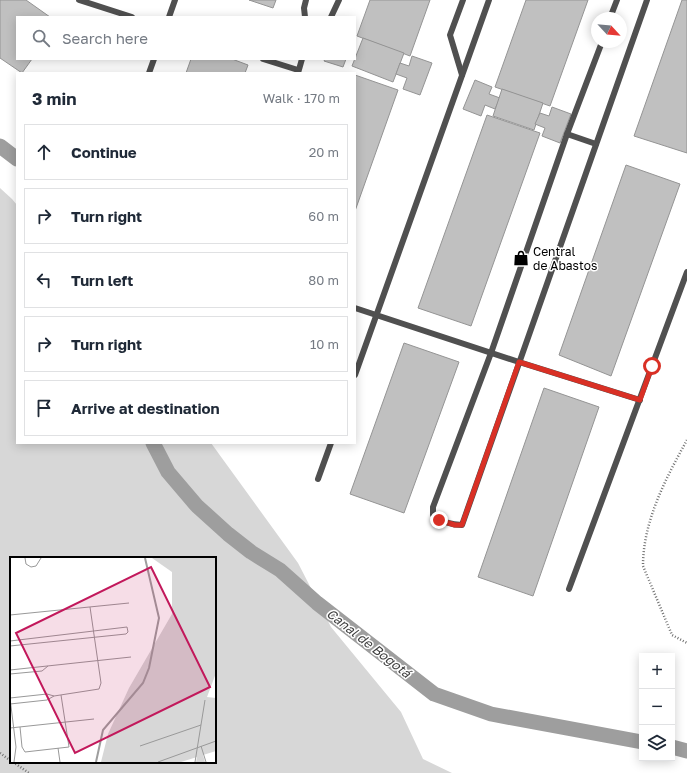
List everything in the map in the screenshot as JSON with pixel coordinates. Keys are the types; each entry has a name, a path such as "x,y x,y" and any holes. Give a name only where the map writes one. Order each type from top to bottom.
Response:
{"lane":[{"path":"79,0 129,16"},
{"path":"169,16 175,0"},
{"path":"305,16 304,8 306,0"},
{"path":"331,16 339,0"},
{"path":"462,75 450,34 463,0"},
{"path":"356,371 489,0"},
{"path":"612,12 617,0"},
{"path":"600,48 567,134 491,353 433,507 433,515 439,520 455,525 462,525 646,0"},
{"path":"149,72 154,60"},
{"path":"266,60 298,72 302,60"},
{"path":"567,134 596,144"},
{"path":"569,590 687,272"},
{"path":"356,308 640,400"},
{"path":"318,479 331,444"}],"path":[{"path":"687,440 662,489 653,511 648,525 643,553 643,566 672,636 687,642"},
{"path":"0,753 10,760"},
{"path":"15,763 29,773"}],"shaded area":[{"path":"0,188 16,204 16,444 212,444 298,563 331,627 401,712 423,759 452,773 0,773"}],"building":[{"path":"0,0 26,0 49,16 16,16 16,60 31,60 23,72 0,58"},
{"path":"249,0 276,0 273,8"},
{"path":"370,0 430,0 410,56 357,36"},
{"path":"526,0 588,0 550,106 495,87"},
{"path":"682,0 687,0 687,153 634,136"},
{"path":"363,38 404,53 393,82 352,66 354,60 356,60 356,56"},
{"path":"412,56 432,63 420,95 403,89 407,78 396,74 400,63 409,66"},
{"path":"191,60 235,60 248,65 245,72 186,72"},
{"path":"324,60 346,60 343,67"},
{"path":"356,75 398,90 356,208"},
{"path":"475,80 492,87 489,94 500,98 495,109 485,105 481,116 463,109"},
{"path":"502,89 543,103 534,130 493,116"},
{"path":"552,107 571,114 560,143 542,136 545,128 535,124 540,113 549,116"},
{"path":"487,115 540,133 471,326 418,308"},
{"path":"626,165 680,184 611,376 559,355"},
{"path":"404,343 459,362 404,513 350,494"},
{"path":"544,388 599,407 533,596 478,577"}],"waterway":[{"name":"Canal de Bogotá","path":"0,146 16,158"},
{"name":"Canal de Bogotá","path":"154,444 168,472 197,506 228,534 251,552 280,570 317,603 434,694 491,714 639,741"},
{"name":"Canal de Bogotá","path":"675,748 687,751"}],"place":[{"name":"Central de Abastos","path":"521,258"}],"route":[{"path":"439,520 455,525 462,525 519,362 640,400 652,366"}]}
